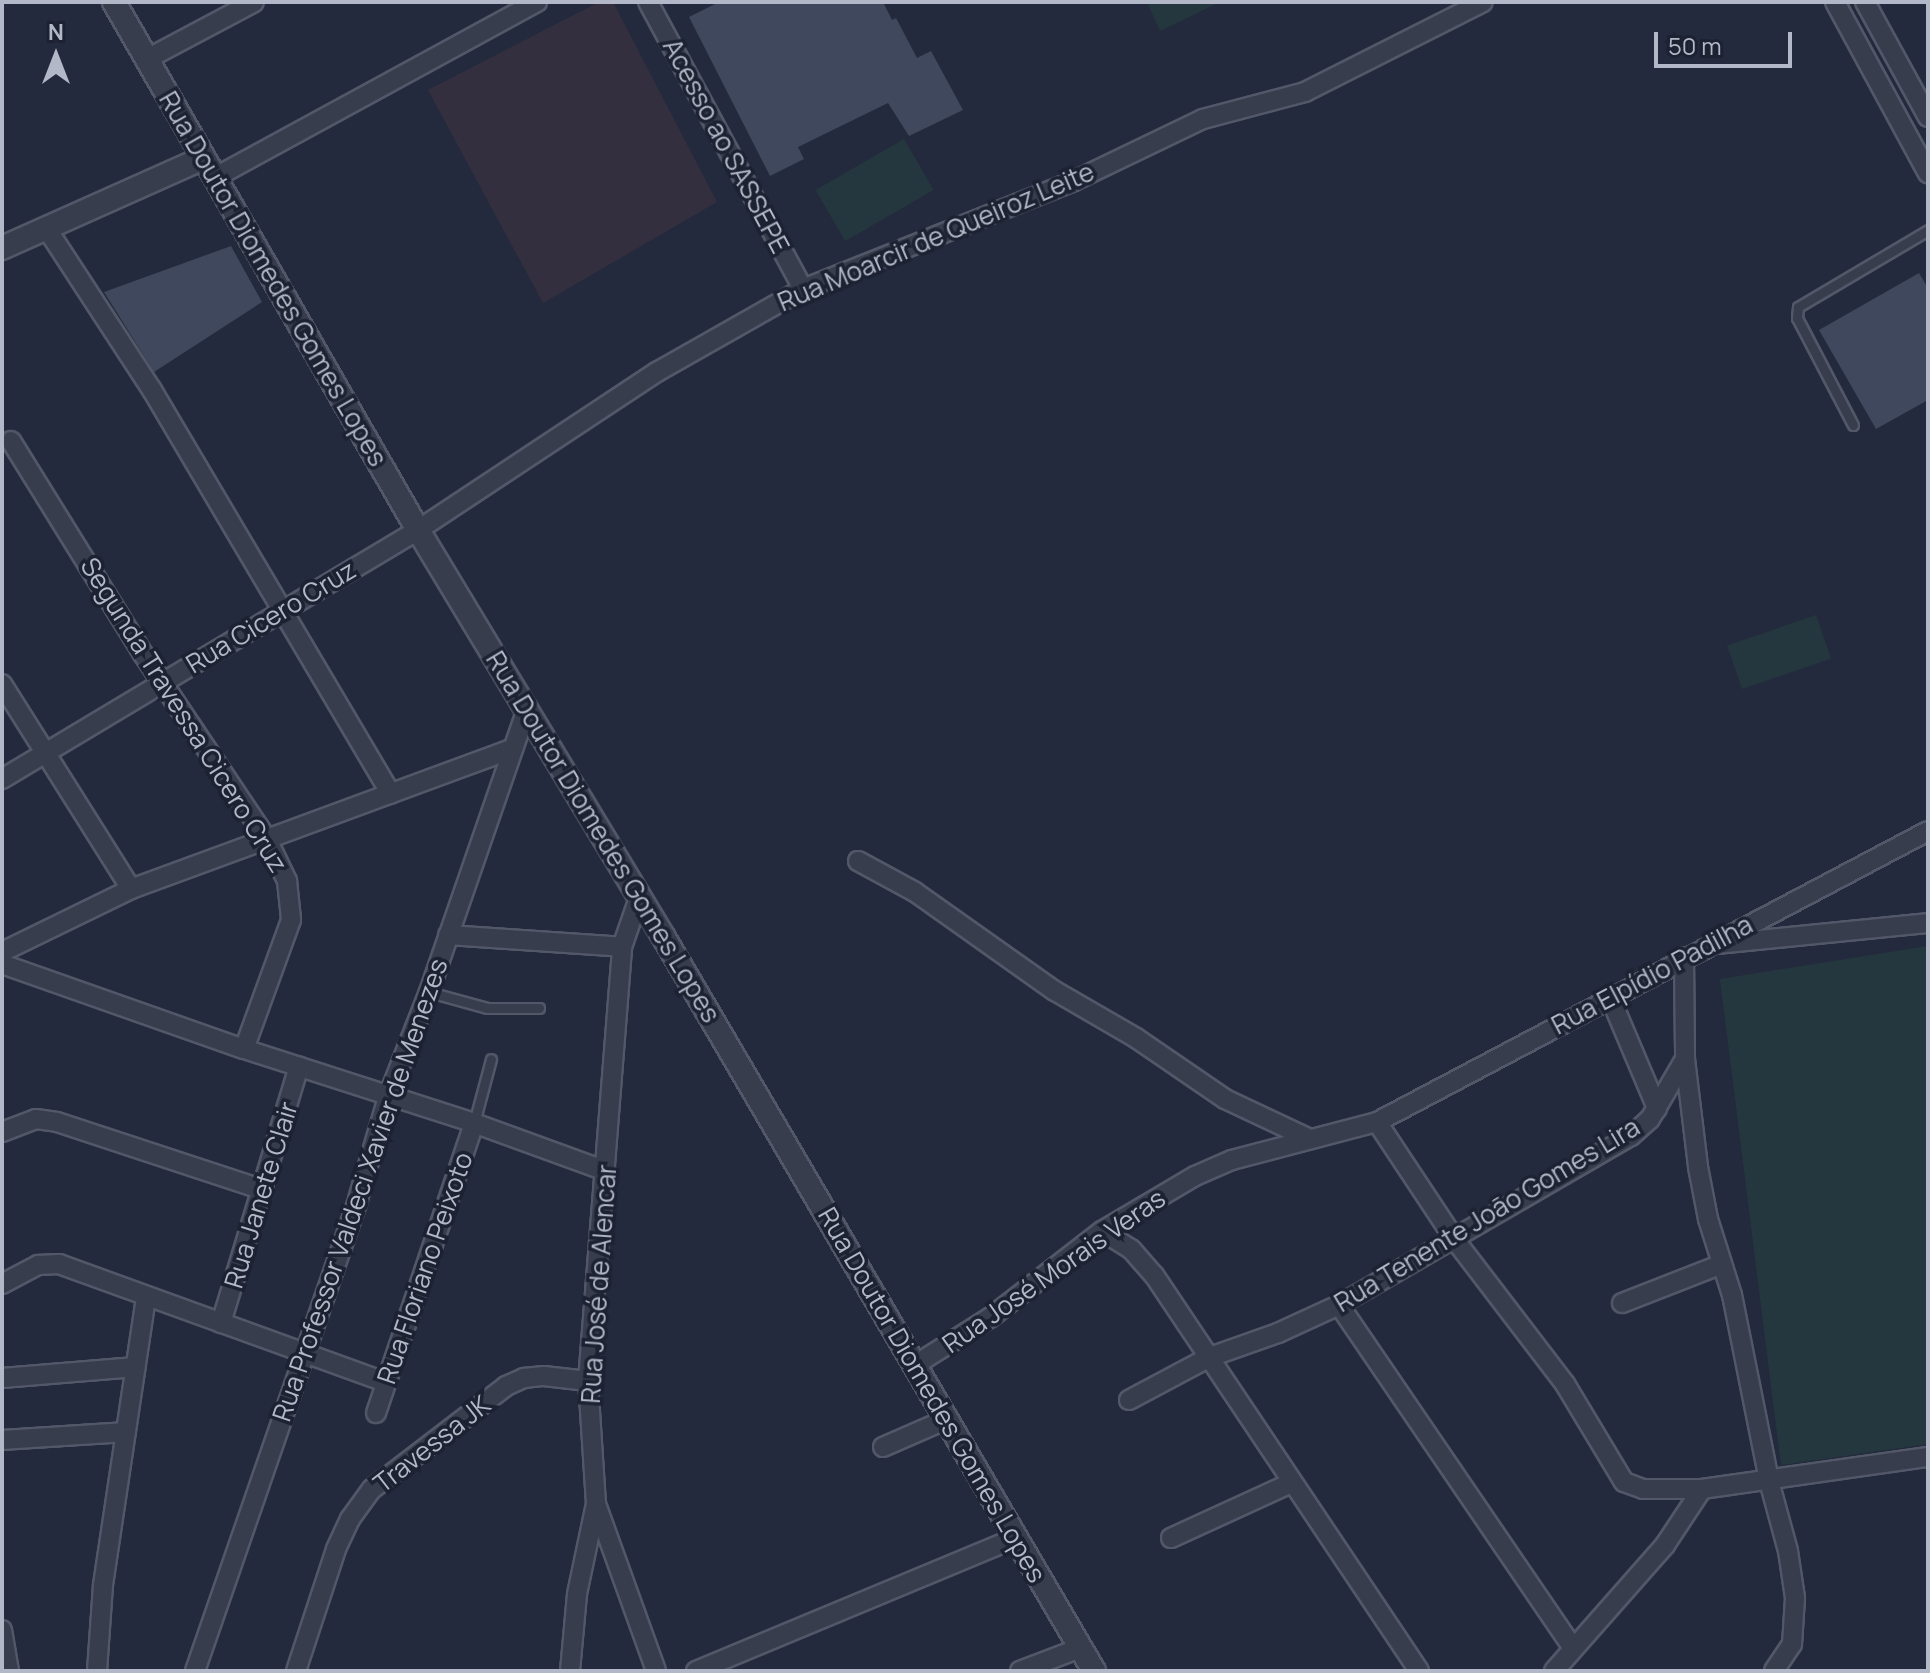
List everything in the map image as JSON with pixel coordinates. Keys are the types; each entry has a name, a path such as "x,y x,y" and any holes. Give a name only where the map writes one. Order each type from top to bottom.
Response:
{"street":[{"name":"Rua Doutor Diomedes Gomes Lopes","path":"114,2 418,530 639,898 1094,1671"},
{"path":"147,59 254,2"},
{"name":"Acesso ao SASSEPE","path":"648,2 803,289"},
{"name":"Rua Moarcir de Queiroz Leite","path":"418,530 657,372 803,289 1074,181 1203,119 1305,92 1483,2"},
{"path":"1835,2 1921,144 1928,173"},
{"path":"2,248 209,168 531,3"},
{"path":"1866,3 1928,117"},
{"path":"47,229 152,390 391,794"},
{"name":"Segunda Travessa Cicero Cruz","path":"11,441 162,682 267,839 287,881 291,920 244,1049"},
{"name":"Rua Cicero Cruz","path":"2,779 418,530"},
{"path":"2,684 131,889"},
{"name":"Rua Professor Valdeci Xavier de Menezes","path":"195,1671 358,1199 389,1094 429,992 527,709"},
{"path":"2,952 131,889 512,749"},
{"name":"Rua Elpídio Padilha","path":"1377,1122 1684,957 1928,831"},
{"path":"858,861 915,892 1055,991 1136,1038 1225,1099 1310,1139"},
{"name":"Rua José de Alencar","path":"570,1671 577,1594 596,1504 588,1381 622,947 639,898"},
{"path":"1707,945 1928,923"},
{"path":"448,935 622,947"},
{"path":"1684,957 1685,1059 1698,1167 1708,1219 1741,1335 1769,1481 1788,1551 1795,1598 1792,1644 1782,1668"},
{"path":"2,964 244,1049 474,1123 606,1171"},
{"path":"1610,997 1657,1108"},
{"name":"Rua Tenente João Gomes Lira","path":"1129,1400 1210,1357 1278,1333 1339,1305 1631,1136 1657,1108 1685,1059"},
{"name":"Rua Janete Clair","path":"221,1323 299,1067"},
{"path":"2,1132 28,1121 57,1122 264,1190"},
{"path":"1377,1122 1455,1240 1565,1384 1624,1482 1643,1489 1702,1489 1928,1457"},
{"name":"Rua José Morais Veras","path":"915,1365 991,1317 1102,1231 1195,1176 1232,1160 1377,1122"},
{"name":"Rua Floriano Peixoto","path":"376,1413 474,1123"},
{"path":"1102,1231 1142,1259 1419,1671"},
{"path":"2,1284 38,1265 59,1264 385,1382"},
{"path":"1622,1303 1722,1264"},
{"path":"97,1671 103,1585 146,1296"},
{"path":"1339,1305 1573,1648"},
{"path":"2,1378 136,1367"},
{"name":"Travessa JK","path":"296,1671 336,1549 350,1519 372,1489 506,1386 524,1378 544,1376 588,1381"},
{"path":"883,1447 947,1419"},
{"path":"2,1440 126,1432"},
{"path":"1171,1538 1291,1483"},
{"path":"1554,1671 1665,1545 1702,1489"},
{"path":"596,1504 656,1671"},
{"path":"696,1671 1015,1538"},
{"path":"2,1630 9,1671"},
{"path":"1020,1671 1080,1648"}],"lane":[{"path":"1844,20 1866,3"},
{"path":"1853,425 1797,318 1798,307 1928,230"},
{"path":"429,992 487,1008 539,1008"},
{"path":"474,1123 491,1059"}],"shaded area":[{"path":"599,2 613,2 717,202 543,303 428,90"},
{"path":"1147,2 1220,2 1160,31"},
{"path":"904,139 934,190 845,241 816,190"},
{"path":"1816,615 1831,658 1742,689 1727,646"},
{"path":"1928,946 1928,1444 1781,1465 1720,979"}],"building":[{"path":"719,2 883,2 892,20 896,18 917,58 931,51 963,110 909,136 888,103 798,147 804,159 770,176 689,17"},
{"path":"231,246 262,302 154,372 104,292"},
{"path":"1919,273 1928,288 1928,400 1876,429 1819,330"}]}
